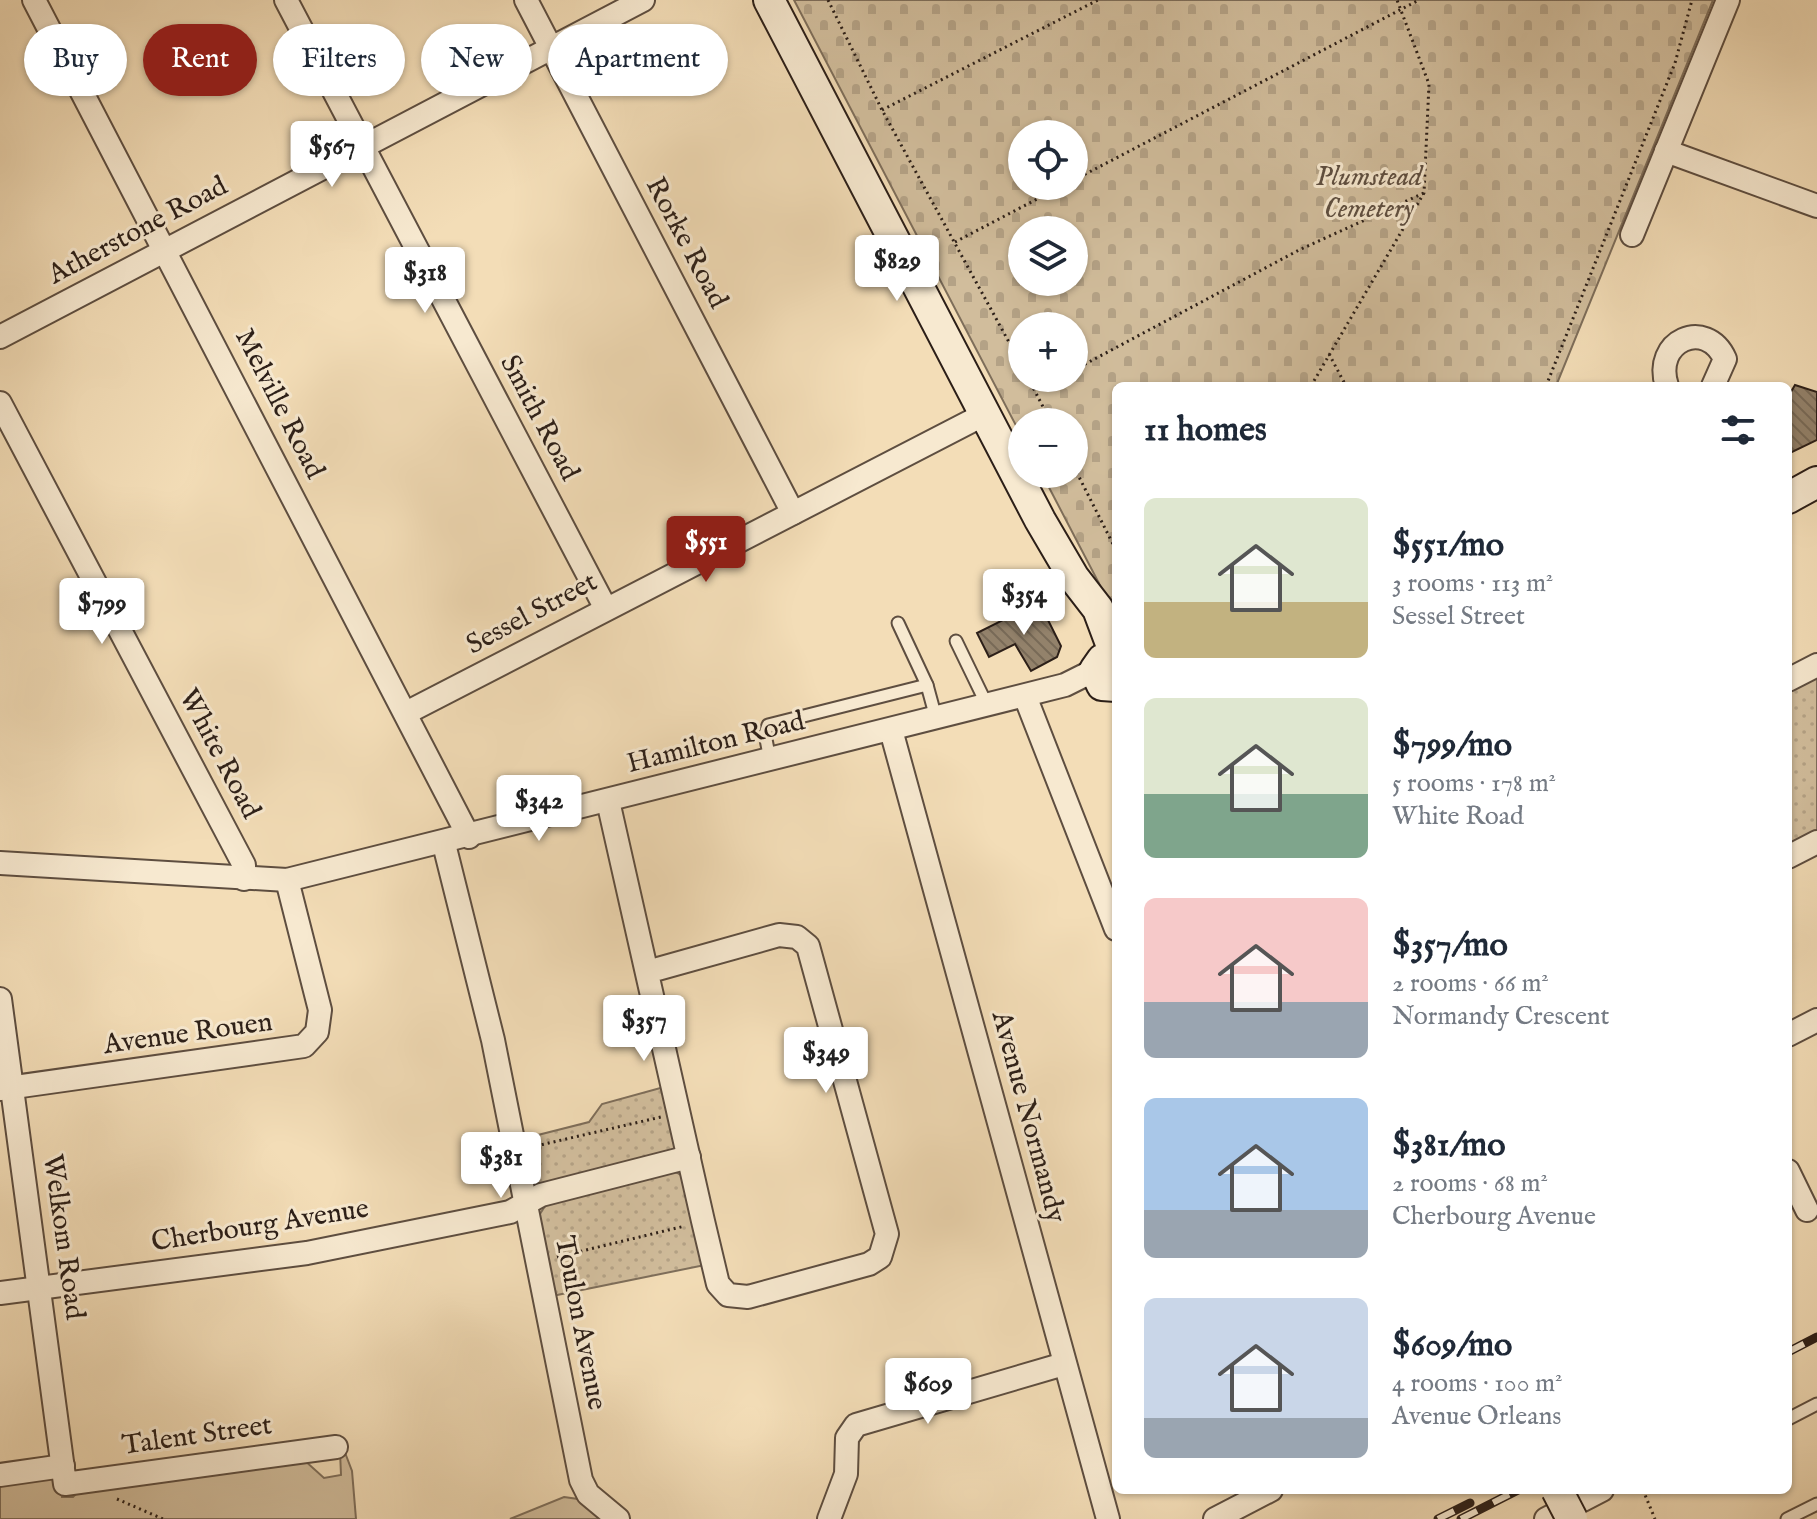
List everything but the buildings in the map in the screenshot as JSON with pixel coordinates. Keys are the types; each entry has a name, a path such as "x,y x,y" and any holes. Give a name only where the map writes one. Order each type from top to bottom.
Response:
{"street":[{"name":"Melville Road","path":"34,0 469,837"},
{"name":"Smith Road","path":"286,0 606,609"},
{"name":"Rorke Road","path":"526,0 548,42"},
{"name":"Atherstone Road","path":"597,24 643,0"},
{"path":"769,0 985,414 1074,578 1098,609 1109,675"},
{"path":"1632,235 1728,0"},
{"name":"Atherstone Road","path":"0,337 548,50"},
{"name":"Rorke Road","path":"576,96 793,513"},
{"path":"1666,151 1817,206"},
{"path":"1666,382 1663,372 1668,353 1681,339 1688,337 1713,343 1721,350 1725,359 1715,382"},
{"name":"White Road","path":"0,403 244,865 244,879"},
{"name":"Sessel Street","path":"406,713 985,414"},
{"path":"1792,496 1817,482"},
{"path":"1792,678 1817,665"},
{"name":"Hamilton Road","path":"0,863 287,880 444,844 1109,675"},
{"path":"1025,696 1112,919"},
{"name":"Avenue Normandy","path":"891,730 1108,1519"},
{"path":"608,801 718,1284 728,1295 741,1298 869,1264 880,1257 887,1240 808,946 797,937 779,935 647,972"},
{"path":"1792,855 1817,842"},
{"name":"Toulon Avenue","path":"444,844 493,1040 581,1480 588,1494 618,1519"},
{"name":"Avenue Rouen","path":"6,1088 304,1046 317,1032 320,1010 287,880"},
{"name":"Welkom Road","path":"0,999 6,1088 40,1288 64,1475"},
{"path":"1792,1033 1817,1020"},
{"name":"Cherbourg Avenue","path":"0,1293 307,1253 510,1212 541,1195 689,1157"},
{"path":"1792,1181 1804,1211"},
{"path":"829,1519 846,1474 847,1438 856,1425 1064,1364"},
{"name":"Talent Street","path":"0,1475 64,1475 92,1480 336,1447"},
{"path":"1215,1519 1263,1494"},
{"path":"1559,1494 1572,1519"},
{"path":"1546,1519 1594,1494"}],"lane":[{"path":"898,623 927,685 936,718"},
{"path":"956,641 987,705"},
{"path":"771,760 765,730 771,724 927,685"},
{"path":"1792,1417 1817,1404"},
{"path":"1787,1519 1817,1504"}],"path":[{"path":"828,0 882,110 1008,340"},
{"path":"882,110 1098,0"},
{"path":"1313,382 1424,193 1429,84 1397,0"},
{"path":"1088,173 1419,0"},
{"path":"1548,382 1675,63 1692,0"},
{"path":"1088,363 1299,250 1424,193"},
{"path":"954,242 1035,200"},
{"path":"1329,354 1344,382"},
{"path":"1085,488 1112,542"},
{"path":"513,1140 538,1147 679,1113"},
{"path":"537,1262 703,1221"},
{"path":"92,1480 135,1510 163,1519"},
{"path":"1645,1494 1655,1519"}],"green space":[{"name":"Plumstead Cemetery","path":"794,0 1713,0 1558,382 1112,382 1112,608 1049,488 1088,488 1088,408 1008,410"},
{"path":"1817,673 1817,832 1792,845 1792,686"},
{"path":"664,1087 676,1144 674,1150 543,1185 529,1177 522,1139 589,1122 602,1104"},
{"path":"674,1171 684,1177 705,1265 552,1296 538,1217 547,1203"},
{"path":"344,1450 352,1471 356,1519 0,1519 0,1482 49,1475 60,1482 62,1497 73,1497 83,1487 303,1459 324,1478 341,1475 340,1451"},
{"path":"564,1497 578,1499 603,1519 510,1519"}],"railway":[{"path":"1792,1350 1817,1337"},
{"path":"1461,1519 1510,1494"},
{"path":"1438,1519 1470,1503"}]}
